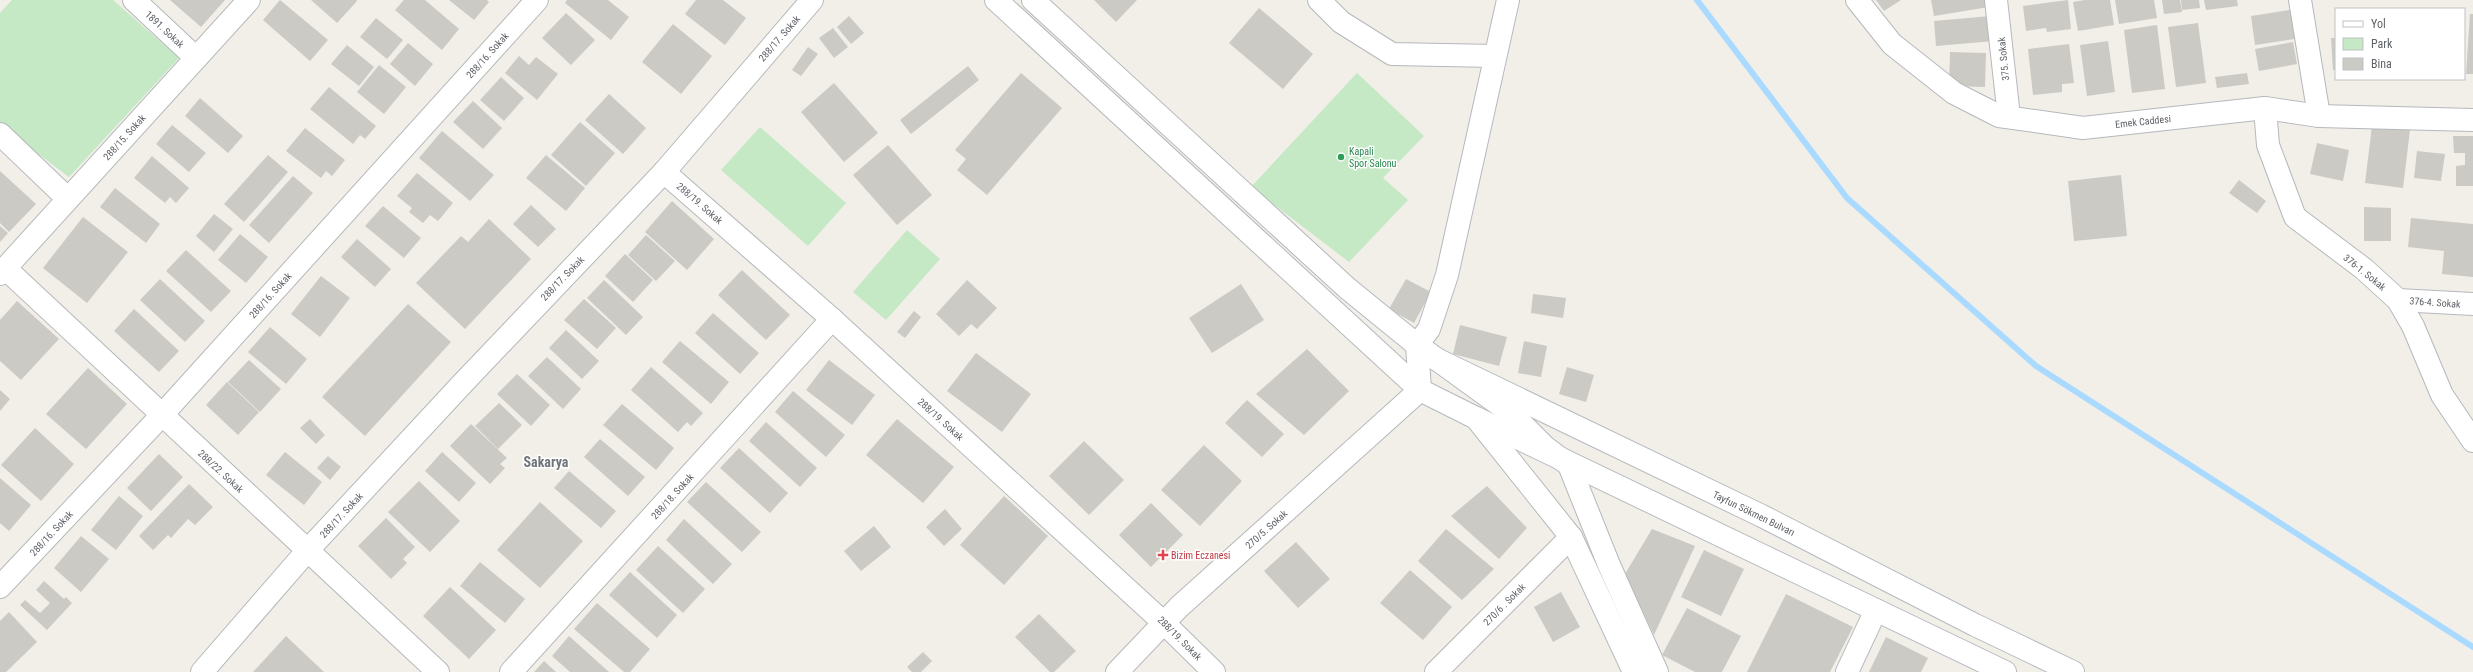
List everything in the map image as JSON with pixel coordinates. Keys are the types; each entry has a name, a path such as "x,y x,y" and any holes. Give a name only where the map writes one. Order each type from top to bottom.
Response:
{"street":[{"name":"1891. Sokak","path":"134,0 196,58"},
{"name":"288/15. Sokak","path":"2,271 249,0"},
{"name":"288/16. Sokak","path":"0,587 161,416 537,0"},
{"name":"288/17. Sokak","path":"202,672 307,551 462,383 664,172 812,0"},
{"path":"996,0 1420,390 1570,464 1607,479 2005,672"},
{"path":"1034,0 1347,288 1434,358 1510,412 1545,447 1570,464 1609,565 1657,672"},
{"path":"1319,0 1341,22 1392,54 1496,56"},
{"path":"1420,390 1417,345 1429,329 1447,275 1508,0"},
{"name":"Emek Caddesi","path":"1857,0 1892,44 1954,93 1999,116 2083,128 2265,108 2319,116 2473,120"},
{"name":"375. Sokak","path":"1996,0 2009,117"},
{"path":"2300,0 2319,116"},
{"name":"376-1. Sokak","path":"2265,108 2268,145 2294,217 2364,269 2398,300 2413,326 2442,395 2473,441"},
{"path":"0,134 68,199"},
{"name":"288/19. Sokak","path":"664,172 832,319 1164,623 1214,672"},
{"name":"288/22. Sokak","path":"2,271 438,672"},
{"name":"376-4. Sokak","path":"2398,300 2473,304"},
{"name":"288/18. Sokak","path":"512,672 832,319"},
{"name":"Tayfun Sökmen Bulvarı","path":"1434,358 1755,513 1975,625 2072,672"},
{"name":"270/5. Sokak","path":"1117,672 1164,623 1420,390"},
{"path":"1476,418 1571,537 1634,672"},
{"name":"270/6 . Sokak","path":"1436,672 1571,537"},
{"path":"1846,672 1876,610"}],"green space":[{"path":"12,0 113,0 179,58 69,177 0,125 0,13"},
{"name":"Kapali Spor Salonu","path":"1357,73 1424,136 1383,178 1408,200 1349,262 1251,187"},
{"path":"760,127 846,203 808,246 721,170"},
{"path":"907,230 940,259 886,320 853,292"}],"building":[{"path":"170,0 225,0 201,27"},
{"path":"280,0 328,40 310,61 263,20"},
{"path":"311,0 356,0 357,1 337,23"},
{"path":"404,0 425,0 459,29 442,50 395,10"},
{"path":"449,0 487,0 489,2 474,20"},
{"path":"567,0 608,0 629,17 611,40 565,3"},
{"path":"696,0 723,0 746,18 725,45 685,14"},
{"path":"1094,0 1137,0 1116,22"},
{"path":"1876,0 1901,0 1884,11"},
{"path":"1931,0 1988,0 1989,7 1934,16"},
{"path":"2068,0 2071,29 2047,32 2046,28 2026,31 2023,6"},
{"path":"2085,0 2110,0 2114,25 2078,31 2073,2"},
{"path":"2115,0 2154,0 2157,18 2119,24"},
{"path":"2162,0 2180,0 2182,12 2164,14"},
{"path":"2181,0 2199,0 2200,8 2182,10"},
{"path":"2204,0 2237,0 2238,6 2206,10"},
{"path":"1259,8 1313,54 1283,89 1229,43"},
{"path":"2290,10 2295,39 2255,45 2251,16"},
{"path":"566,13 595,40 571,65 542,38"},
{"path":"2470,14 2473,14 2473,74 2466,74"},
{"path":"849,16 864,33 851,44 837,27"},
{"path":"1991,16 1994,41 1936,46 1934,21"},
{"path":"376,18 403,40 387,59 360,37"},
{"path":"2198,23 2206,83 2176,87 2168,27"},
{"path":"673,24 712,56 681,94 642,62"},
{"path":"2157,25 2165,89 2132,93 2124,30"},
{"path":"833,28 848,47 834,58 819,38"},
{"path":"2331,38 2335,38 2335,70 2333,70"},
{"path":"2108,41 2115,92 2087,96 2080,45"},
{"path":"2293,42 2297,64 2259,71 2255,49"},
{"path":"408,43 433,64 415,86 390,64"},
{"path":"2069,44 2074,83 2062,84 2062,92 2033,95 2028,49"},
{"path":"347,45 374,67 359,86 331,64"},
{"path":"808,47 818,54 801,76 792,70"},
{"path":"1950,52 1986,53 1985,87 1949,86"},
{"path":"519,56 529,65 536,57 558,74 537,100 505,73"},
{"path":"379,65 406,87 384,114 357,92"},
{"path":"968,66 979,80 911,134 900,120"},
{"path":"1021,73 1062,108 987,195 957,170 966,159 955,150"},
{"path":"2247,73 2249,84 2217,88 2215,77"},
{"path":"501,77 524,98 504,121 480,100"},
{"path":"834,83 878,133 844,162 801,112"},
{"path":"329,87 376,126 365,139 360,135 353,144 310,109"},
{"path":"609,94 646,128 623,154 585,120"},
{"path":"200,98 243,136 228,153 185,116"},
{"path":"473,101 502,128 483,149 453,122"},
{"path":"580,122 615,153 586,186 551,155"},
{"path":"172,125 206,153 189,172 156,144"},
{"path":"2372,126 2410,130 2403,188 2365,183"},
{"path":"305,128 345,160 332,176 326,171 321,178 286,151"},
{"path":"442,131 494,175 470,201 419,158"},
{"path":"2453,136 2473,136 2473,186 2456,186 2456,166 2465,165 2465,153 2454,153"},
{"path":"2317,143 2349,150 2343,181 2310,174"},
{"path":"888,145 932,195 897,225 853,175"},
{"path":"2417,151 2445,154 2441,181 2414,178"},
{"path":"268,155 288,172 244,222 224,204"},
{"path":"546,155 585,188 566,211 526,178"},
{"path":"152,156 189,188 176,203 170,197 165,203 134,178"},
{"path":"0,171 36,204 9,232 0,223"},
{"path":"417,173 453,203 438,221 430,215 423,223 409,212 412,208 397,196"},
{"path":"2121,175 2127,236 2074,241 2068,181"},
{"path":"293,176 313,193 269,243 249,225"},
{"path":"2239,180 2266,201 2257,213 2229,193"},
{"path":"115,188 160,224 146,243 100,207"},
{"path":"672,201 714,239 687,270 645,232"},
{"path":"531,205 556,229 538,247 513,224"},
{"path":"383,206 421,238 404,258 365,226"},
{"path":"2364,207 2391,208 2391,241 2364,241"},
{"path":"214,214 233,229 214,252 196,236"},
{"path":"83,217 128,252 87,303 43,268"},
{"path":"2411,218 2473,224 2473,277 2442,274 2444,251 2408,247"},
{"path":"489,219 531,259 465,329 416,283 461,236 468,242"},
{"path":"0,226 8,233 0,242"},
{"path":"240,234 268,257 246,283 218,260"},
{"path":"646,235 675,261 656,281 628,255"},
{"path":"357,239 391,269 375,287 341,257"},
{"path":"186,250 231,291 211,312 166,271"},
{"path":"625,254 653,280 633,302 605,276"},
{"path":"742,270 790,315 766,340 718,295"},
{"path":"321,276 350,298 320,337 291,314"},
{"path":"160,279 205,321 185,342 140,300"},
{"path":"1406,279 1431,292 1414,323 1389,309"},
{"path":"604,280 643,317 626,335 587,298"},
{"path":"967,280 997,308 977,329 971,324 959,336 936,314"},
{"path":"1241,284 1264,320 1212,353 1189,318"},
{"path":"1533,294 1566,298 1563,318 1531,313"},
{"path":"584,299 616,328 597,349 564,320"},
{"path":"17,301 59,339 21,380 0,361 0,320"},
{"path":"408,304 451,342 365,436 322,397"},
{"path":"134,309 179,351 159,372 114,331"},
{"path":"914,311 921,317 905,338 897,332"},
{"path":"713,313 759,353 740,374 695,333"},
{"path":"1460,325 1507,337 1499,366 1453,354"},
{"path":"270,327 307,359 286,384 248,352"},
{"path":"566,330 599,361 582,379 549,348"},
{"path":"680,341 729,382 711,404 662,362"},
{"path":"1524,341 1547,346 1541,377 1518,373"},
{"path":"1307,349 1349,391 1304,435 1256,394"},
{"path":"976,353 1031,394 1002,432 947,391"},
{"path":"547,357 581,389 563,409 528,376"},
{"path":"249,360 281,389 260,412 228,382"},
{"path":"829,360 875,395 852,425 806,390"},
{"path":"651,367 703,413 691,426 687,422 678,432 631,390"},
{"path":"1567,367 1594,375 1586,402 1559,394"},
{"path":"88,368 127,404 86,449 46,414"},
{"path":"517,374 550,405 531,426 497,394"},
{"path":"227,382 259,412 238,435 206,405"},
{"path":"0,390 10,399 0,411"},
{"path":"793,391 845,435 826,457 775,412"},
{"path":"1247,400 1284,434 1262,457 1225,423"},
{"path":"499,403 522,425 498,449 475,426"},
{"path":"622,404 674,448 656,470 603,425"},
{"path":"310,419 325,435 316,444 300,428"},
{"path":"897,419 954,467 923,503 866,455"},
{"path":"766,422 817,468 800,487 749,441"},
{"path":"471,424 507,458 500,464 505,468 490,484 450,446"},
{"path":"35,428 74,464 41,501 1,465"},
{"path":"600,439 645,477 628,496 584,457"},
{"path":"1084,441 1124,480 1089,515 1049,476"},
{"path":"1204,445 1242,481 1200,526 1161,490"},
{"path":"739,448 788,493 770,513 720,468"},
{"path":"285,452 322,482 304,505 266,475"},
{"path":"442,452 476,483 459,502 425,471"},
{"path":"159,454 183,477 151,511 127,488"},
{"path":"328,456 341,467 330,480 317,468"},
{"path":"569,471 616,511 601,528 554,488"},
{"path":"0,478 31,505 9,531 0,523"},
{"path":"419,481 460,521 430,552 388,512"},
{"path":"706,482 761,532 742,552 687,502"},
{"path":"189,484 213,507 195,525 188,519 171,538 168,535 153,550 139,536"},
{"path":"1487,486 1527,528 1499,559 1451,516"},
{"path":"119,496 143,516 116,550 91,530"},
{"path":"1004,496 1048,536 1004,585 960,545"},
{"path":"540,502 583,541 540,588 497,550"},
{"path":"1151,503 1183,535 1151,567 1119,535"},
{"path":"945,509 962,529 944,546 926,527"},
{"path":"386,518 415,547 403,559 407,563 391,579 358,546"},
{"path":"684,519 732,564 713,584 666,540"},
{"path":"874,526 891,547 861,571 844,551"},
{"path":"1446,529 1494,569 1462,600 1418,561"},
{"path":"1652,529 1695,546 1654,635 1625,574"},
{"path":"81,536 109,559 81,592 54,568"},
{"path":"1296,542 1330,579 1298,608 1264,571"},
{"path":"658,546 705,589 683,613 636,570"},
{"path":"1704,550 1744,569 1721,616 1681,597"},
{"path":"480,562 525,599 505,623 460,586"},
{"path":"1410,570 1452,607 1423,640 1380,603"},
{"path":"630,572 677,615 657,638 609,595"},
{"path":"44,581 64,599 66,597 72,603 47,630 20,605 25,600 40,613 50,603 36,590"},
{"path":"450,587 496,630 469,659 423,616"},
{"path":"1561,592 1580,627 1553,642 1534,607"},
{"path":"1786,594 1853,627 1830,672 1747,672"},
{"path":"597,603 650,649 630,672 624,672 574,629"},
{"path":"1687,608 1741,636 1722,672 1695,672 1662,655"},
{"path":"9,612 37,642 6,672 0,672 0,621"},
{"path":"1039,614 1076,651 1054,672 1050,672 1015,637"},
{"path":"286,636 324,672 253,672"},
{"path":"569,636 609,672 570,672 552,656"},
{"path":"1886,637 1928,658 1921,672 1869,672"},
{"path":"923,652 932,661 921,672 912,672 907,667"},
{"path":"544,661 556,672 534,672"}],"waterway":[{"path":"1697,0 1847,198 2036,366 2473,647"}],"place":[{"name":"Kapali Spor Salonu","path":"1341,157"},
{"name":"Bizim Eczanesi","path":"1163,555"}],"district":[{"name":"Sakarya","path":"546,462"}]}
